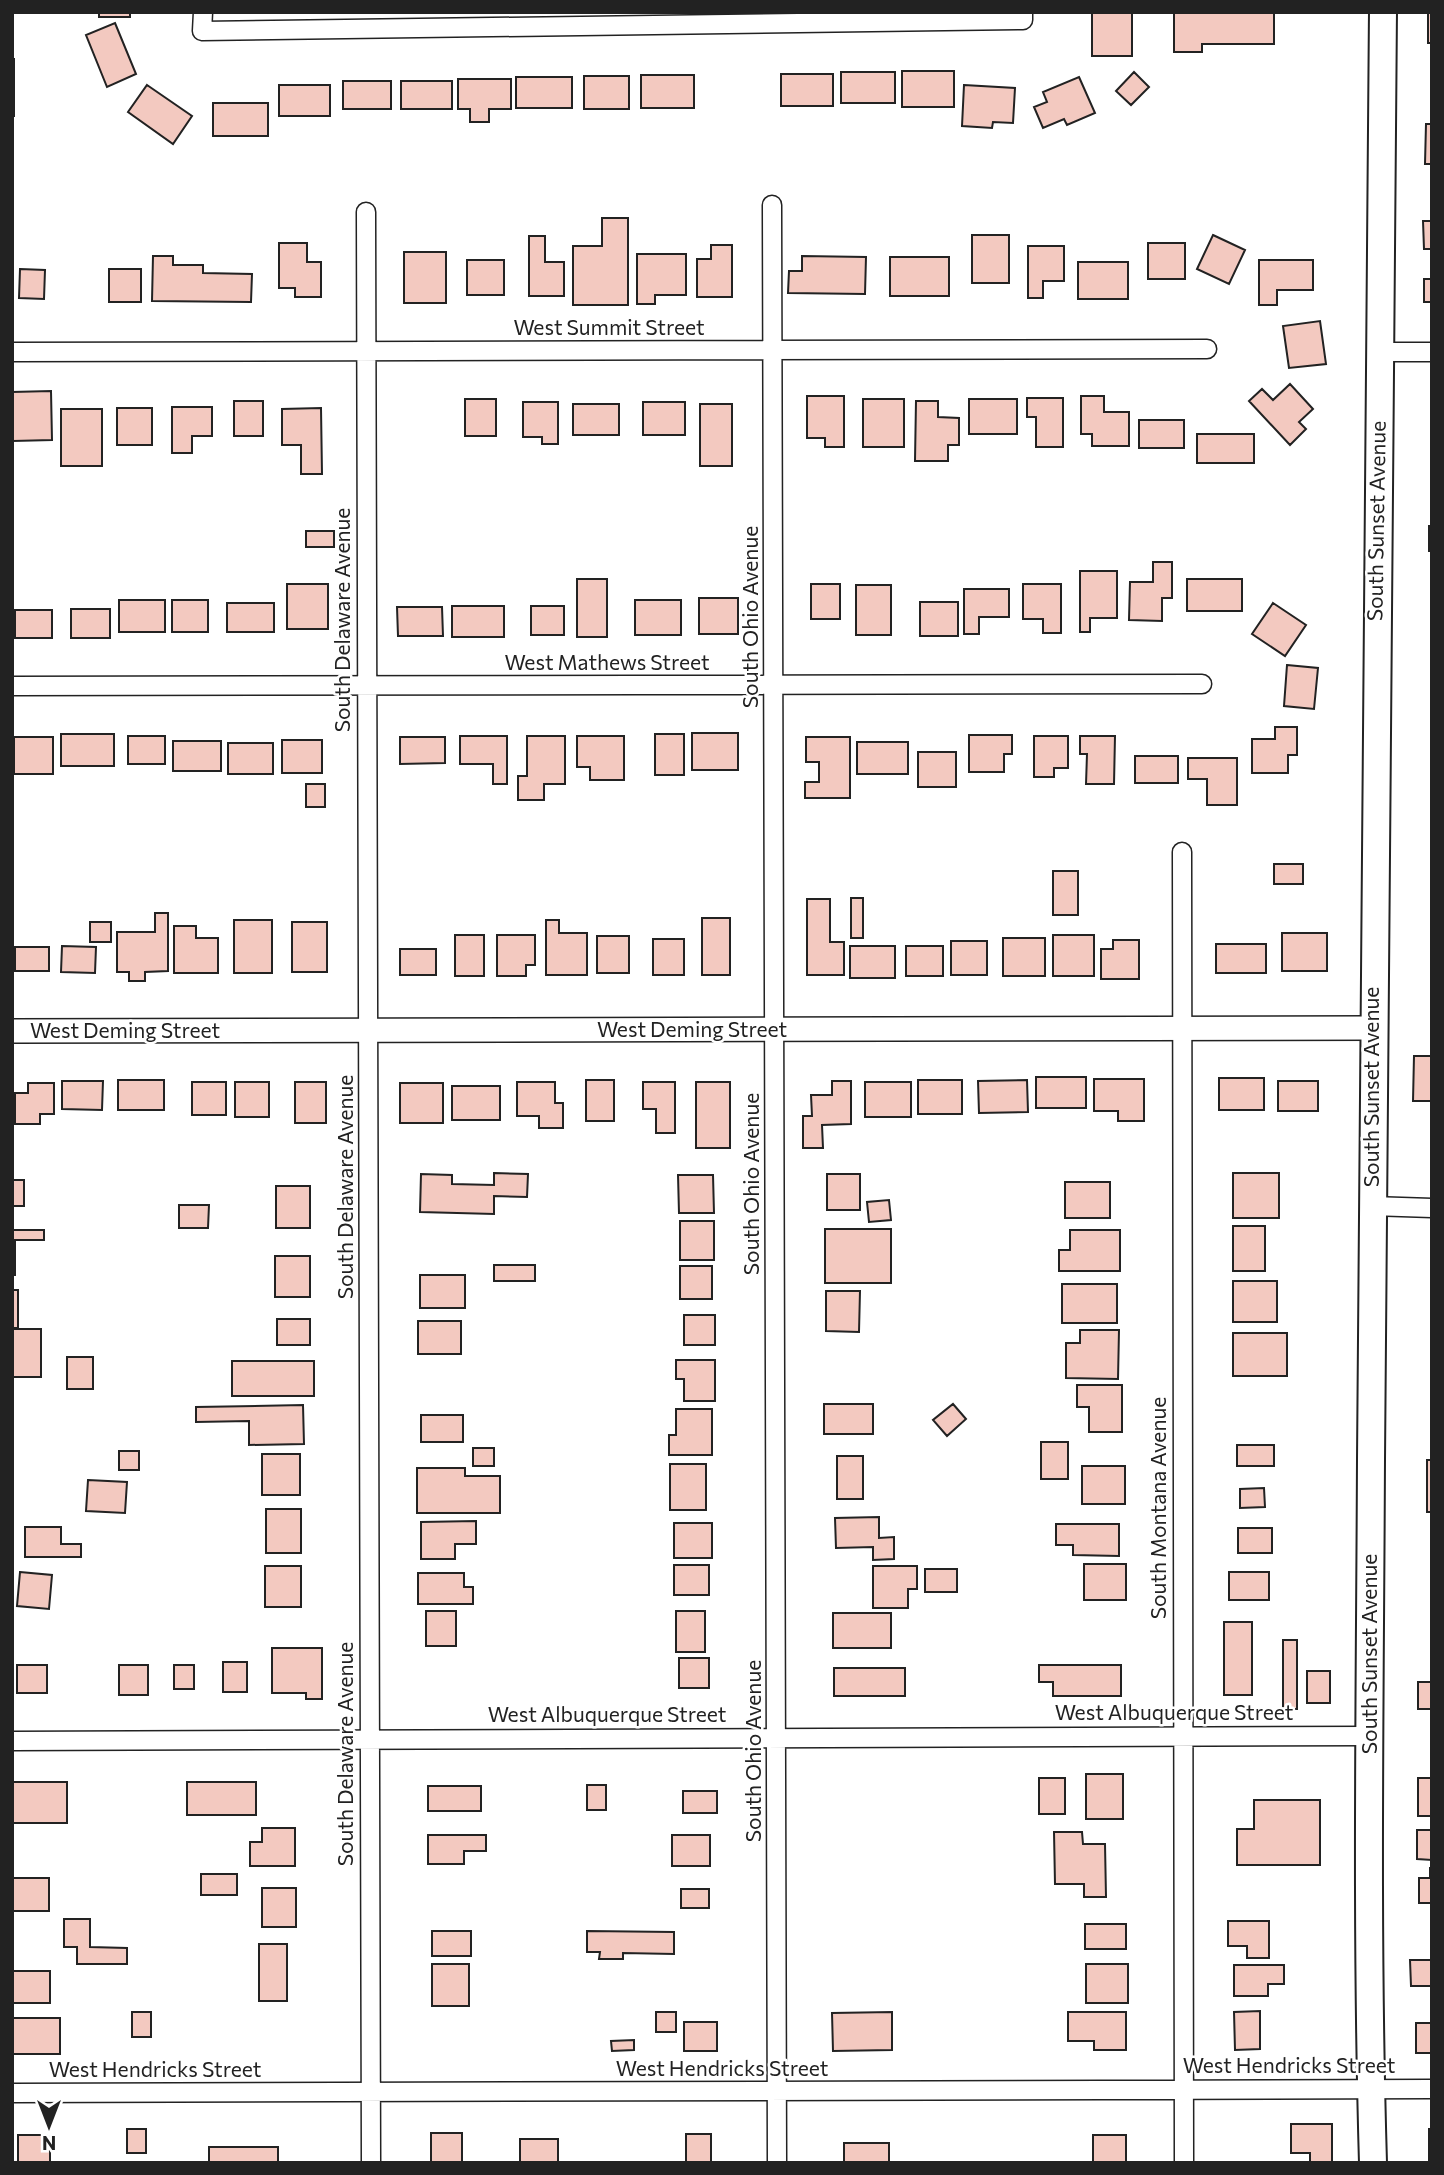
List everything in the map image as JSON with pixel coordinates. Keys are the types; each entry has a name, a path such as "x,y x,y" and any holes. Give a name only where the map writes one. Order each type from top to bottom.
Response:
{"main road":[{"name":"South Sunset Avenue","path":"1373,2163 1370,1736 1371,1206 1383,12"}],"street":[{"path":"203,12 202,31 474,19 1023,16"},
{"name":"South Ohio Avenue","path":"772,205 777,2163"},
{"name":"South Delaware Avenue","path":"366,212 370,2163"},
{"name":"West Summit Street","path":"12,352 1207,349"},
{"path":"1379,352 1432,352"},
{"name":"West Mathews Street","path":"12,687 1202,684"},
{"name":"South Montana Avenue","path":"1182,852 1184,2163"},
{"name":"West Deming Street","path":"12,1031 1372,1028"},
{"path":"1371,1206 1432,1208"},
{"name":"West Albuquerque Street","path":"12,1741 1370,1736"},
{"name":"West Hendricks Street","path":"12,2093 1432,2089"}],"building":[{"path":"99,12 130,12 130,17 99,17"},
{"path":"1092,12 1132,12 1132,56 1092,56"},
{"path":"1174,12 1274,12 1274,44 1202,44 1202,52 1174,52"},
{"path":"1428,13 1432,13 1432,43 1428,43"},
{"path":"115,23 136,74 107,87 86,35"},
{"path":"14,59 14,116 12,116"},
{"path":"902,71 954,71 954,107 902,107"},
{"path":"841,72 895,72 895,103 841,103"},
{"path":"1134,72 1149,87 1131,105 1116,91"},
{"path":"781,74 833,74 833,106 781,106"},
{"path":"641,75 694,75 694,108 641,108"},
{"path":"584,76 629,76 629,109 584,109"},
{"path":"516,77 572,77 572,108 516,108"},
{"path":"1079,77 1095,113 1067,125 1064,119 1043,128 1034,107 1047,102 1043,92"},
{"path":"458,79 511,79 511,109 489,109 489,122 470,122 470,109 458,109"},
{"path":"343,81 391,81 391,109 343,109"},
{"path":"401,81 452,81 452,109 401,109"},
{"path":"147,85 192,116 173,144 128,112"},
{"path":"279,85 330,85 330,116 279,116"},
{"path":"964,85 1015,88 1013,123 993,122 992,128 962,126"},
{"path":"213,103 268,103 268,136 213,136"},
{"path":"1426,124 1432,124 1432,164 1425,164"},
{"path":"602,218 628,218 628,305 573,305 573,246 602,246"},
{"path":"1423,221 1432,221 1432,249 1424,249"},
{"path":"972,235 1009,235 1009,283 972,283"},
{"path":"1213,235 1245,250 1229,284 1197,269"},
{"path":"529,236 545,236 545,262 564,262 564,296 529,296"},
{"path":"279,243 307,243 307,262 321,262 321,297 295,297 295,288 279,288"},
{"path":"1148,243 1185,243 1185,279 1148,279"},
{"path":"711,245 732,245 732,297 697,297 697,259 711,259"},
{"path":"1028,246 1064,246 1064,281 1043,281 1043,298 1028,298"},
{"path":"404,252 446,252 446,303 404,303"},
{"path":"637,254 686,254 686,295 655,295 655,304 637,304"},
{"path":"153,256 173,256 173,265 203,265 203,273 252,274 251,302 152,301"},
{"path":"802,256 866,257 865,294 788,293 789,271 802,271"},
{"path":"890,257 949,257 949,296 890,296"},
{"path":"467,260 504,260 504,295 467,295"},
{"path":"1259,260 1313,260 1313,290 1277,290 1277,305 1259,305"},
{"path":"1078,262 1128,262 1128,299 1078,299"},
{"path":"20,269 45,270 44,299 19,298"},
{"path":"109,269 141,269 141,302 109,302"},
{"path":"1424,279 1432,279 1432,302 1424,302"},
{"path":"1320,321 1326,364 1289,368 1283,326"},
{"path":"1290,384 1313,409 1299,422 1306,429 1290,445 1249,401 1262,389 1273,400"},
{"path":"51,391 52,440 13,441 12,392"},
{"path":"807,396 844,396 844,447 825,447 825,438 807,438"},
{"path":"1081,396 1104,396 1104,412 1129,412 1129,446 1092,446 1092,434 1081,434"},
{"path":"1027,398 1063,398 1063,447 1036,447 1036,417 1027,417"},
{"path":"465,399 496,399 496,436 465,436"},
{"path":"863,399 904,399 904,447 863,447"},
{"path":"969,399 1017,399 1017,434 969,434"},
{"path":"234,401 263,401 263,436 234,436"},
{"path":"916,401 938,401 938,417 959,418 959,445 948,445 948,461 915,461"},
{"path":"523,402 558,402 558,444 542,444 542,437 523,437"},
{"path":"643,402 685,402 685,435 643,435"},
{"path":"573,404 619,404 619,435 573,435"},
{"path":"700,404 732,404 732,466 700,466"},
{"path":"172,407 212,407 212,436 192,436 192,453 172,453"},
{"path":"117,408 152,408 152,445 117,445"},
{"path":"321,408 322,474 301,474 301,445 282,445 282,409"},
{"path":"61,409 102,409 102,466 61,466"},
{"path":"1139,420 1184,420 1184,448 1139,448"},
{"path":"1197,434 1254,434 1254,463 1197,463"},
{"path":"1429,526 1432,526 1432,551 1429,551"},
{"path":"306,531 334,531 334,547 306,547"},
{"path":"1153,562 1172,562 1172,598 1162,598 1162,621 1129,620 1130,582 1153,582"},
{"path":"1080,571 1117,571 1117,618 1090,618 1090,632 1080,632"},
{"path":"577,579 607,579 607,637 577,637"},
{"path":"1187,579 1242,579 1242,611 1187,611"},
{"path":"287,584 328,584 328,629 287,629"},
{"path":"811,584 840,584 840,619 811,619"},
{"path":"1023,584 1061,584 1061,633 1043,633 1043,619 1023,619"},
{"path":"856,585 891,585 891,635 856,635"},
{"path":"964,589 1009,589 1009,617 979,617 979,634 964,634"},
{"path":"699,598 738,598 738,634 699,634"},
{"path":"119,600 165,600 165,632 119,632"},
{"path":"172,600 208,600 208,632 172,632"},
{"path":"635,600 681,600 681,635 635,635"},
{"path":"920,602 958,602 958,636 920,636"},
{"path":"227,603 274,603 274,632 227,632"},
{"path":"1273,603 1306,625 1285,656 1252,634"},
{"path":"452,606 504,606 504,637 452,637"},
{"path":"531,606 564,606 564,635 531,635"},
{"path":"397,607 442,607 443,636 398,636"},
{"path":"71,609 110,609 110,638 71,638"},
{"path":"15,610 52,610 52,638 15,638"},
{"path":"1287,665 1318,668 1314,709 1284,706"},
{"path":"1275,727 1297,727 1297,755 1288,755 1288,773 1252,773 1252,739 1275,739"},
{"path":"692,733 738,733 738,770 692,770"},
{"path":"61,734 114,734 114,766 61,766"},
{"path":"655,734 684,734 684,775 655,775"},
{"path":"969,735 1012,735 1012,754 1004,754 1004,772 969,772"},
{"path":"128,736 165,736 165,764 128,764"},
{"path":"460,736 507,736 507,784 493,784 493,764 460,764"},
{"path":"527,736 565,736 565,784 544,784 544,800 518,800 518,776 527,776"},
{"path":"577,736 624,736 624,780 590,780 590,767 577,767"},
{"path":"1034,736 1068,736 1068,768 1054,768 1054,777 1034,777"},
{"path":"1080,736 1115,736 1114,784 1086,784 1087,754 1080,754"},
{"path":"14,737 53,737 53,774 14,774"},
{"path":"400,737 445,737 445,763 400,764"},
{"path":"806,737 850,737 850,798 805,798 805,782 819,782 819,762 806,762"},
{"path":"282,740 322,740 322,773 282,773"},
{"path":"173,741 221,741 221,771 173,771"},
{"path":"857,742 908,742 908,774 857,774"},
{"path":"228,743 273,743 273,774 228,774"},
{"path":"918,752 956,752 956,787 918,787"},
{"path":"1135,756 1178,756 1178,783 1135,783"},
{"path":"1188,758 1237,758 1237,805 1207,805 1207,779 1188,779"},
{"path":"306,784 325,784 325,807 306,807"},
{"path":"1274,864 1303,864 1303,884 1274,884"},
{"path":"1053,871 1078,871 1078,915 1053,915"},
{"path":"851,898 863,898 863,938 851,938"},
{"path":"807,899 830,899 830,942 844,942 844,975 807,975"},
{"path":"155,913 168,913 168,971 145,972 145,981 129,981 129,972 117,972 117,932 155,932"},
{"path":"702,918 730,918 730,975 702,975"},
{"path":"234,920 272,920 272,973 234,973"},
{"path":"546,920 559,920 559,933 587,933 587,975 546,975"},
{"path":"90,922 111,922 111,942 90,942"},
{"path":"292,922 327,922 327,972 292,972"},
{"path":"174,926 196,926 196,938 218,938 218,973 174,973"},
{"path":"1282,933 1327,933 1327,971 1282,971"},
{"path":"455,935 484,935 484,976 455,976"},
{"path":"497,935 535,935 535,965 526,965 526,976 497,976"},
{"path":"1053,935 1094,935 1094,976 1053,976"},
{"path":"597,936 629,936 629,973 597,973"},
{"path":"1003,938 1045,938 1045,976 1003,976"},
{"path":"653,939 684,939 684,975 653,975"},
{"path":"1113,940 1139,940 1139,979 1101,979 1101,949 1113,949"},
{"path":"951,941 987,941 987,975 951,975"},
{"path":"1216,944 1266,944 1266,973 1216,973"},
{"path":"62,946 96,947 95,973 61,972"},
{"path":"850,946 895,946 895,978 850,978"},
{"path":"906,946 943,946 943,976 906,976"},
{"path":"15,947 49,947 49,971 15,971"},
{"path":"400,949 436,949 436,975 400,975"},
{"path":"1414,1056 1432,1056 1432,1101 1413,1101"},
{"path":"1036,1077 1086,1077 1086,1108 1036,1108"},
{"path":"1219,1078 1264,1078 1264,1110 1219,1110"},
{"path":"1094,1079 1144,1079 1144,1121 1118,1121 1118,1111 1094,1111"},
{"path":"118,1080 164,1080 164,1110 118,1110"},
{"path":"586,1080 614,1080 614,1121 586,1121"},
{"path":"918,1080 962,1080 962,1114 918,1114"},
{"path":"1027,1080 1028,1112 979,1113 978,1081"},
{"path":"62,1081 103,1081 102,1110 62,1109"},
{"path":"832,1081 851,1081 851,1124 822,1125 823,1148 803,1148 803,1116 812,1116 811,1095 832,1095"},
{"path":"1278,1081 1318,1081 1318,1111 1278,1111"},
{"path":"192,1082 226,1082 226,1115 192,1115"},
{"path":"235,1082 269,1082 269,1117 235,1117"},
{"path":"295,1082 326,1082 326,1123 295,1123"},
{"path":"517,1082 555,1082 555,1103 563,1103 563,1128 539,1128 539,1116 517,1116"},
{"path":"643,1082 675,1082 675,1133 656,1133 656,1109 643,1109"},
{"path":"696,1082 730,1082 730,1148 696,1148"},
{"path":"865,1082 911,1082 911,1117 865,1117"},
{"path":"28,1083 54,1083 54,1114 40,1114 40,1124 15,1124 15,1093 28,1093"},
{"path":"400,1083 443,1083 443,1123 400,1123"},
{"path":"452,1086 500,1086 500,1120 452,1120"},
{"path":"494,1173 528,1174 527,1197 494,1196 494,1214 420,1212 421,1174 452,1175 452,1184 494,1185"},
{"path":"1233,1173 1279,1173 1279,1218 1233,1218"},
{"path":"827,1174 860,1174 860,1210 827,1210"},
{"path":"678,1175 713,1175 714,1213 679,1213"},
{"path":"12,1180 24,1180 24,1206 12,1206"},
{"path":"1065,1182 1110,1182 1110,1218 1065,1218"},
{"path":"276,1186 310,1186 310,1228 276,1228"},
{"path":"889,1200 891,1220 869,1222 867,1202"},
{"path":"179,1205 209,1205 208,1228 179,1228"},
{"path":"680,1221 714,1221 714,1260 680,1260"},
{"path":"1233,1226 1265,1226 1265,1271 1233,1271"},
{"path":"825,1229 891,1229 891,1283 825,1283"},
{"path":"12,1230 44,1230 44,1240 15,1240 15,1275 12,1275"},
{"path":"1070,1230 1120,1230 1120,1271 1059,1271 1059,1250 1070,1250"},
{"path":"275,1256 310,1256 310,1297 275,1297"},
{"path":"494,1265 535,1265 535,1281 494,1281"},
{"path":"680,1266 712,1266 712,1299 680,1299"},
{"path":"420,1275 465,1275 465,1308 420,1308"},
{"path":"1233,1281 1277,1281 1277,1322 1233,1322"},
{"path":"1062,1284 1117,1284 1117,1323 1062,1323"},
{"path":"12,1290 18,1290 18,1328 12,1328"},
{"path":"826,1291 860,1291 859,1332 826,1331"},
{"path":"684,1315 715,1315 715,1345 684,1345"},
{"path":"277,1319 310,1319 310,1345 277,1345"},
{"path":"418,1321 461,1321 461,1354 418,1354"},
{"path":"13,1329 41,1329 41,1377 12,1377"},
{"path":"1080,1330 1119,1330 1118,1379 1066,1378 1066,1343 1080,1343"},
{"path":"1233,1333 1287,1333 1287,1376 1233,1376"},
{"path":"67,1357 93,1357 93,1389 67,1389"},
{"path":"676,1360 715,1360 715,1401 684,1401 684,1379 676,1379"},
{"path":"232,1361 314,1361 314,1396 232,1396"},
{"path":"1077,1385 1122,1385 1122,1432 1089,1432 1089,1407 1077,1407"},
{"path":"824,1404 873,1404 873,1434 824,1434"},
{"path":"953,1404 966,1419 947,1436 933,1420"},
{"path":"303,1405 304,1444 249,1445 249,1421 196,1422 196,1407"},
{"path":"676,1409 712,1409 712,1455 669,1455 669,1435 676,1435"},
{"path":"421,1415 463,1415 463,1442 421,1442"},
{"path":"1041,1442 1068,1442 1068,1479 1041,1479"},
{"path":"1237,1445 1274,1445 1274,1466 1237,1466"},
{"path":"473,1448 494,1448 494,1466 473,1466"},
{"path":"119,1451 139,1451 139,1470 119,1470"},
{"path":"262,1454 300,1454 300,1495 262,1495"},
{"path":"837,1456 863,1456 863,1499 837,1499"},
{"path":"1427,1460 1432,1460 1432,1512 1427,1512"},
{"path":"670,1464 706,1464 706,1510 670,1510"},
{"path":"1082,1466 1125,1466 1125,1504 1082,1504"},
{"path":"417,1468 465,1468 465,1476 500,1476 500,1513 417,1513"},
{"path":"88,1480 127,1482 125,1513 86,1511"},
{"path":"1264,1488 1265,1507 1240,1508 1240,1489"},
{"path":"266,1509 301,1509 301,1553 266,1553"},
{"path":"879,1517 879,1538 894,1537 894,1559 873,1560 873,1547 836,1548 835,1518"},
{"path":"476,1521 476,1544 455,1544 455,1559 421,1559 421,1522"},
{"path":"674,1523 712,1523 712,1558 674,1558"},
{"path":"1056,1524 1119,1524 1119,1556 1073,1555 1073,1545 1056,1545"},
{"path":"25,1527 61,1527 61,1544 81,1544 81,1557 25,1557"},
{"path":"1238,1528 1272,1528 1272,1553 1238,1553"},
{"path":"1084,1564 1126,1564 1126,1600 1084,1600"},
{"path":"674,1565 709,1565 709,1595 674,1595"},
{"path":"265,1566 301,1566 301,1607 265,1607"},
{"path":"873,1566 917,1566 917,1589 908,1589 908,1608 873,1608"},
{"path":"925,1569 957,1569 957,1592 925,1592"},
{"path":"20,1572 52,1575 49,1609 17,1606"},
{"path":"1229,1572 1269,1572 1269,1600 1229,1600"},
{"path":"418,1573 464,1573 464,1587 473,1587 473,1604 418,1604"},
{"path":"426,1611 456,1611 456,1646 426,1646"},
{"path":"676,1611 705,1611 705,1652 676,1652"},
{"path":"833,1613 891,1613 891,1648 833,1648"},
{"path":"1224,1622 1252,1622 1252,1695 1224,1695"},
{"path":"1283,1640 1297,1640 1297,1709 1283,1709"},
{"path":"272,1648 322,1648 322,1699 306,1699 306,1693 272,1693"},
{"path":"679,1658 709,1658 709,1688 679,1688"},
{"path":"223,1662 247,1662 247,1692 223,1692"},
{"path":"17,1665 47,1665 47,1693 17,1693"},
{"path":"119,1665 148,1665 148,1695 119,1695"},
{"path":"174,1665 194,1665 194,1689 174,1689"},
{"path":"1039,1665 1121,1665 1121,1696 1053,1696 1053,1682 1039,1682"},
{"path":"834,1668 905,1668 905,1696 834,1696"},
{"path":"1307,1671 1330,1671 1330,1703 1307,1703"},
{"path":"1418,1682 1432,1682 1432,1709 1418,1709"},
{"path":"1086,1774 1123,1774 1123,1819 1086,1819"},
{"path":"1039,1778 1065,1778 1065,1814 1039,1814"},
{"path":"1418,1778 1432,1778 1432,1816 1418,1816"},
{"path":"12,1782 67,1782 67,1823 12,1823"},
{"path":"187,1782 256,1782 256,1815 187,1815"},
{"path":"587,1785 606,1785 606,1810 587,1810"},
{"path":"428,1786 481,1786 481,1811 428,1811"},
{"path":"683,1791 717,1791 717,1813 683,1813"},
{"path":"1254,1800 1320,1800 1320,1865 1237,1865 1237,1829 1254,1829"},
{"path":"262,1828 295,1828 295,1866 250,1866 250,1842 262,1842"},
{"path":"1417,1830 1432,1830 1432,1860 1417,1859"},
{"path":"1054,1832 1082,1832 1083,1844 1105,1844 1106,1897 1084,1897 1084,1884 1055,1884"},
{"path":"428,1835 486,1835 486,1851 464,1851 464,1864 428,1864"},
{"path":"672,1835 710,1835 710,1866 672,1866"},
{"path":"1430,1868 1432,1903 1419,1903 1419,1878 1430,1878"},
{"path":"201,1874 237,1874 237,1895 201,1895"},
{"path":"12,1878 49,1878 49,1911 12,1911"},
{"path":"262,1888 296,1888 296,1927 262,1927"},
{"path":"681,1889 709,1889 709,1908 681,1908"},
{"path":"64,1919 90,1919 90,1947 127,1948 127,1964 77,1964 77,1947 64,1947"},
{"path":"1228,1921 1269,1921 1269,1958 1247,1958 1247,1946 1228,1946"},
{"path":"1085,1924 1126,1924 1126,1949 1085,1949"},
{"path":"432,1931 471,1931 471,1956 432,1956"},
{"path":"587,1931 674,1932 674,1954 623,1953 623,1959 599,1959 600,1952 587,1952"},
{"path":"259,1944 287,1944 287,2001 259,2001"},
{"path":"1410,1960 1432,1960 1432,1986 1411,1986"},
{"path":"432,1964 469,1964 469,2006 432,2006"},
{"path":"1086,1964 1128,1964 1128,2003 1086,2003"},
{"path":"1234,1965 1284,1965 1284,1984 1268,1984 1268,1996 1234,1996"},
{"path":"13,1971 50,1971 50,2003 13,2003"},
{"path":"1260,2011 1260,2049 1235,2050 1234,2012"},
{"path":"132,2012 151,2012 151,2037 132,2037"},
{"path":"656,2012 676,2012 676,2032 656,2032"},
{"path":"892,2012 892,2050 833,2051 832,2013"},
{"path":"1068,2012 1126,2012 1126,2050 1094,2050 1094,2041 1068,2041"},
{"path":"12,2018 60,2018 60,2054 12,2054"},
{"path":"684,2022 717,2022 717,2051 684,2051"},
{"path":"1416,2023 1432,2023 1432,2053 1416,2053"},
{"path":"634,2040 634,2050 612,2051 611,2041"},
{"path":"1291,2124 1332,2124 1332,2163 1310,2163 1310,2153 1291,2153"},
{"path":"127,2129 146,2129 146,2153 127,2153"},
{"path":"1429,2129 1432,2129 1432,2163 1429,2163"},
{"path":"431,2133 462,2133 462,2163 431,2163"},
{"path":"686,2134 711,2134 711,2162 686,2162"},
{"path":"18,2135 50,2135 50,2162 18,2162"},
{"path":"1093,2135 1126,2135 1126,2163 1093,2163"},
{"path":"520,2139 558,2139 558,2163 520,2163"},
{"path":"844,2143 889,2143 889,2163 844,2163"},
{"path":"209,2147 278,2147 278,2163 209,2163"}]}
